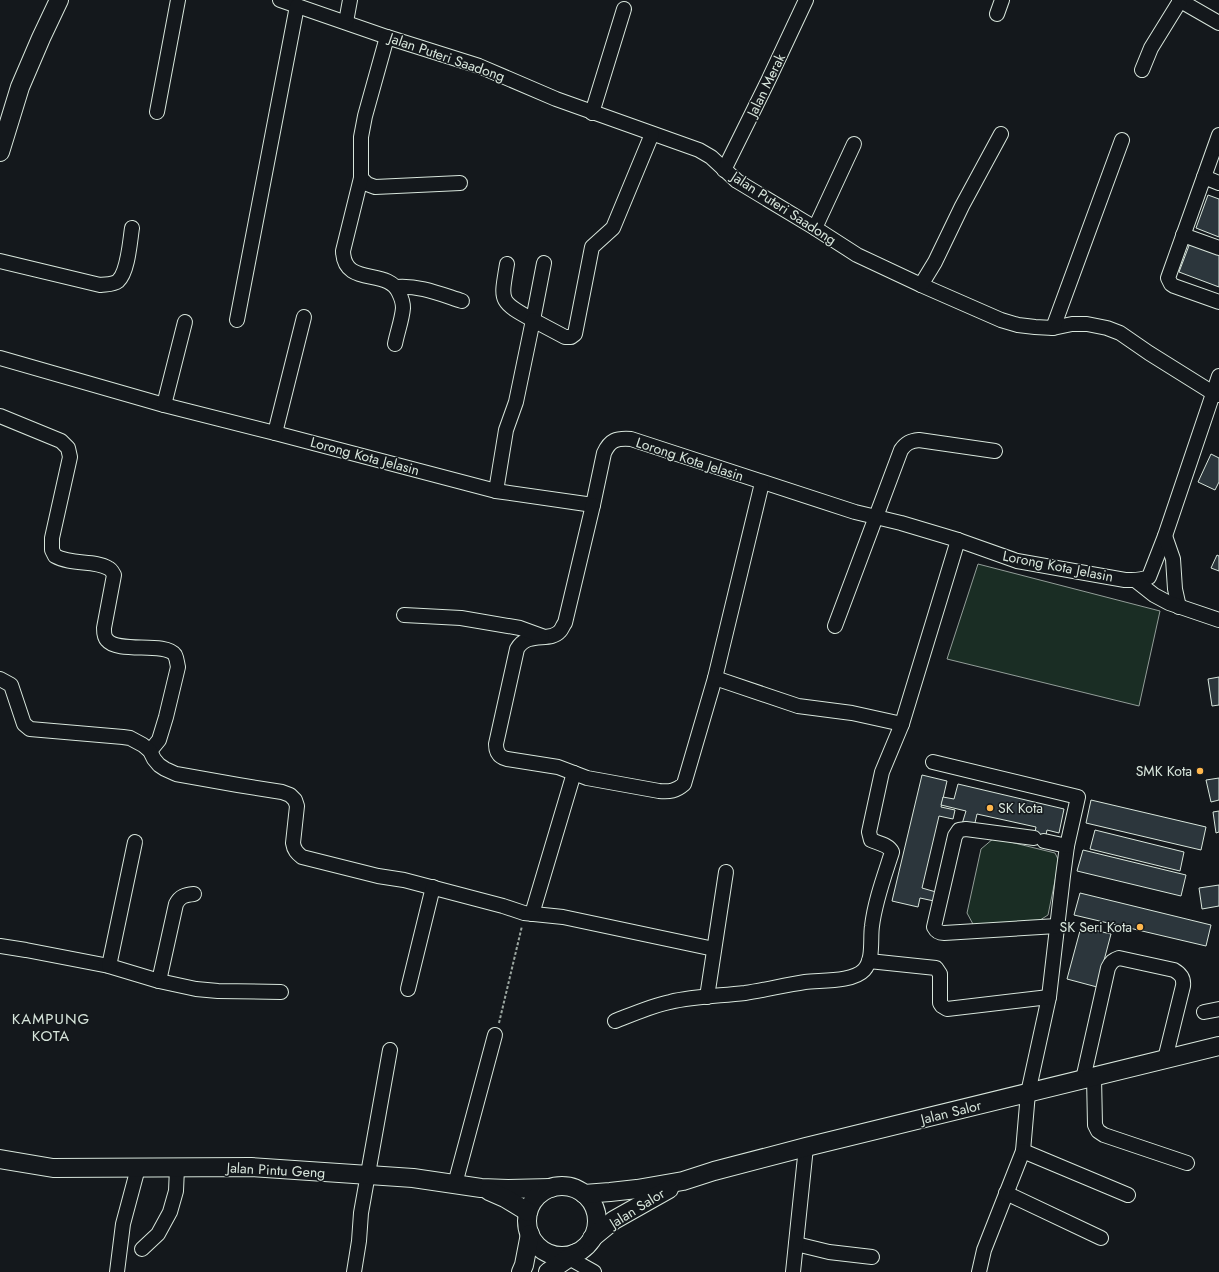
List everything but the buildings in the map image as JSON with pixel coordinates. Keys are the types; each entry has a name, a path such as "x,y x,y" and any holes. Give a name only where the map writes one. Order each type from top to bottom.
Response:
{"main road":[{"path":"0,152 3,132 20,88 59,0"},
{"name":"Jalan Salor","path":"584,1194 637,1189 683,1181 714,1171 806,1147 1219,1046"},
{"name":"Jalan Pintu Geng","path":"0,1159 53,1168 251,1167 413,1178 481,1188 508,1190 551,1188"},
{"name":"Jalan Salor","path":"592,1238 614,1220 683,1181"},
{"path":"548,1272 585,1247 592,1238 596,1229 597,1219 591,1201 584,1194 574,1188 562,1186 551,1188 541,1193 533,1202 528,1212 527,1224 530,1234 536,1244 544,1251 555,1255 572,1255"},
{"path":"481,1188 505,1198 528,1212"},
{"path":"521,1272 524,1265 530,1234"}],"street":[{"path":"157,112 178,0"},
{"name":"Jalan Puteri Saadong","path":"280,0 479,66 592,113 699,150 711,157 737,181 857,255 1000,320 1018,325 1053,328 1072,324 1087,324 1107,328 1120,333 1149,353 1216,394"},
{"path":"346,22 350,0"},
{"name":"Jalan Merak","path":"724,170 806,0"},
{"path":"997,14 1002,0"},
{"path":"1142,70 1151,48 1180,0 1219,23"},
{"path":"237,320 297,6"},
{"path":"592,113 624,9"},
{"path":"387,36 361,136 361,178 343,251 343,260 346,266 353,272 389,281 396,287 403,307 395,344"},
{"path":"507,264 502,295 506,303 513,309 565,337 571,337 575,334 592,247 613,228 652,134"},
{"path":"921,285 935,262 962,206 1001,134"},
{"path":"1219,135 1169,274 1169,281 1174,286 1219,302"},
{"path":"1053,328 1122,140"},
{"path":"815,228 854,144"},
{"path":"1204,177 1219,183"},
{"path":"361,178 367,184 376,187 460,184"},
{"path":"0,261 100,285 110,284 118,281 123,274 132,228"},
{"path":"1183,235 1219,248"},
{"path":"496,491 506,430 516,402 544,263"},
{"path":"396,287 406,286 427,290 462,301"},
{"path":"275,433 304,317"},
{"path":"164,405 185,322"},
{"name":"Lorong Kota Jelasin","path":"0,358 164,405 496,491 593,505 604,453 608,445 614,440 623,438 631,439 762,483 855,512 901,523 958,540 1017,561 1125,580 1135,580"},
{"path":"1135,580 1143,580 1149,577 1216,394 1219,376"},
{"path":"0,416 61,441 68,448 70,457 52,538 52,550 55,556 63,560 100,565 110,568 114,575 104,628 104,636 107,641 118,646 162,649 170,651 174,654 177,660 178,667 166,717 159,740 150,751"},
{"path":"835,626 901,450 906,443 912,440 919,440 995,451"},
{"path":"593,505 565,623 556,634 528,639 521,642 517,649 496,749 502,758 558,767 587,778 671,792 684,784 715,678 762,483"},
{"path":"1165,536 1173,560 1175,589 1180,607"},
{"path":"615,1021 646,1008 670,1002 707,996 745,993 805,982 855,976 864,970 870,961 873,919 892,852 887,847 871,840 869,832 882,772 902,724 958,540"},
{"path":"1135,580 1169,603 1219,620"},
{"path":"404,615 461,618 520,628 543,637"},
{"path":"715,678 798,706 852,713 902,724"},
{"path":"0,679 11,685 24,724 30,729 130,738 143,745 150,751 159,765 176,774 282,792 290,795 295,800 297,806 293,843 294,848 302,857 378,876 433,887 528,914 563,917 714,949"},
{"path":"933,762 1078,797 1067,846 1049,998 1028,1093 1023,1151 984,1250 984,1270"},
{"path":"528,914 574,772"},
{"path":"1057,926 944,934 939,933 934,926 955,836 959,830 966,829 1039,840 1067,846"},
{"path":"109,966 135,842"},
{"path":"707,996 726,872"},
{"path":"408,989 433,887"},
{"path":"159,981 176,904 179,898 194,894"},
{"path":"0,946 109,966 159,981 196,989 282,992"},
{"path":"1165,1059 1183,986 1184,981 1182,976 1174,970 1119,958 1114,959 1108,968 1089,1078 1095,1125 1104,1135 1187,1163"},
{"path":"870,961 936,968 940,974 940,1003 947,1009 1049,998"},
{"path":"1204,1012 1219,1009"},
{"path":"455,1184 495,1035"},
{"path":"354,1272 359,1241 361,1213 390,1050"},
{"path":"793,1272 806,1147"},
{"path":"1023,1151 1128,1195"},
{"path":"117,1272 123,1224 138,1168"},
{"path":"142,1249 158,1234 170,1212 176,1191 177,1168"},
{"path":"1006,1194 1101,1238"},
{"path":"796,1244 829,1252 872,1257"},
{"path":"572,1255 594,1272"}],"path":[{"path":"495,1035 528,914"}],"green space":[{"path":"978,564 1160,611 1139,706 947,659"},
{"path":"994,838 1055,853 1059,861 1048,915 1037,922 974,926 967,913 981,849"}],"place":[{"name":"SMK Kota","path":"1200,771"},
{"name":"SK Kota","path":"990,808"},
{"name":"SK Seri Kota","path":"1140,927"}],"district":[{"name":"KAMPUNG KOTA","path":"51,1028"}]}
